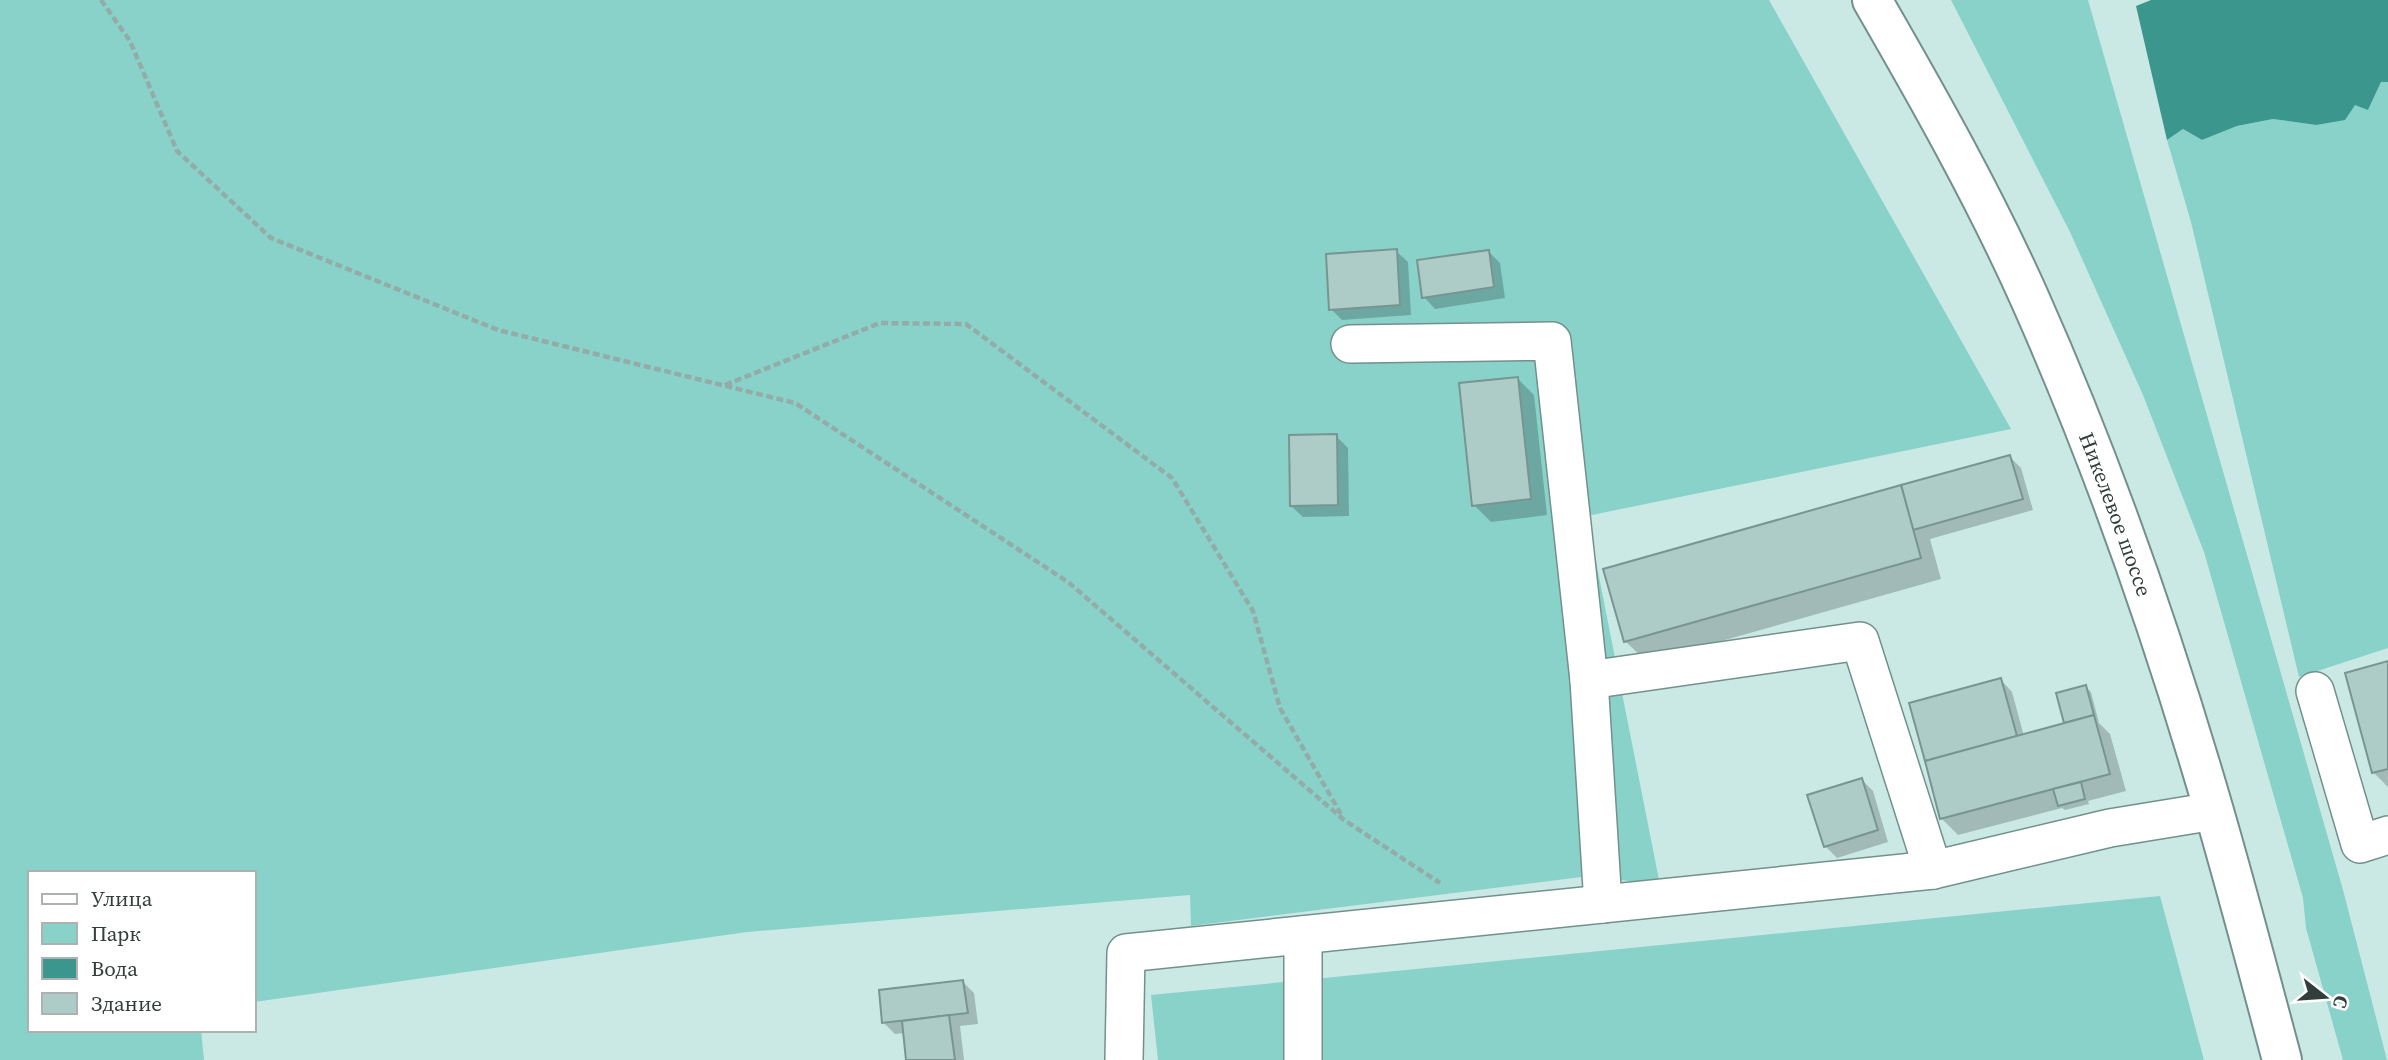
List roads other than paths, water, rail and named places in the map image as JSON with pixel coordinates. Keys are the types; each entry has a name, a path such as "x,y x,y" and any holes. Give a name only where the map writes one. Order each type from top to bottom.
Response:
{"main road":[{"name":"Никелевое шоссе","path":"1872,0 1985,206 2029,299 2097,464 2162,647 2214,811 2282,1060"}],"lane":[{"path":"1350,344 1552,341 1589,680 1603,904"},
{"path":"1589,680 1860,641 1933,870"},
{"path":"2315,691 2360,844 2388,835"},
{"path":"1124,1060 1126,953 1933,870 2110,828 2214,811"},
{"path":"1303,935 1303,1060"}],"water":[{"path":"2151,0 2388,0 2388,82 2381,82 2368,110 2355,105 2345,120 2316,125 2273,119 2237,126 2202,140 2183,129 2167,140 2136,6"}]}
